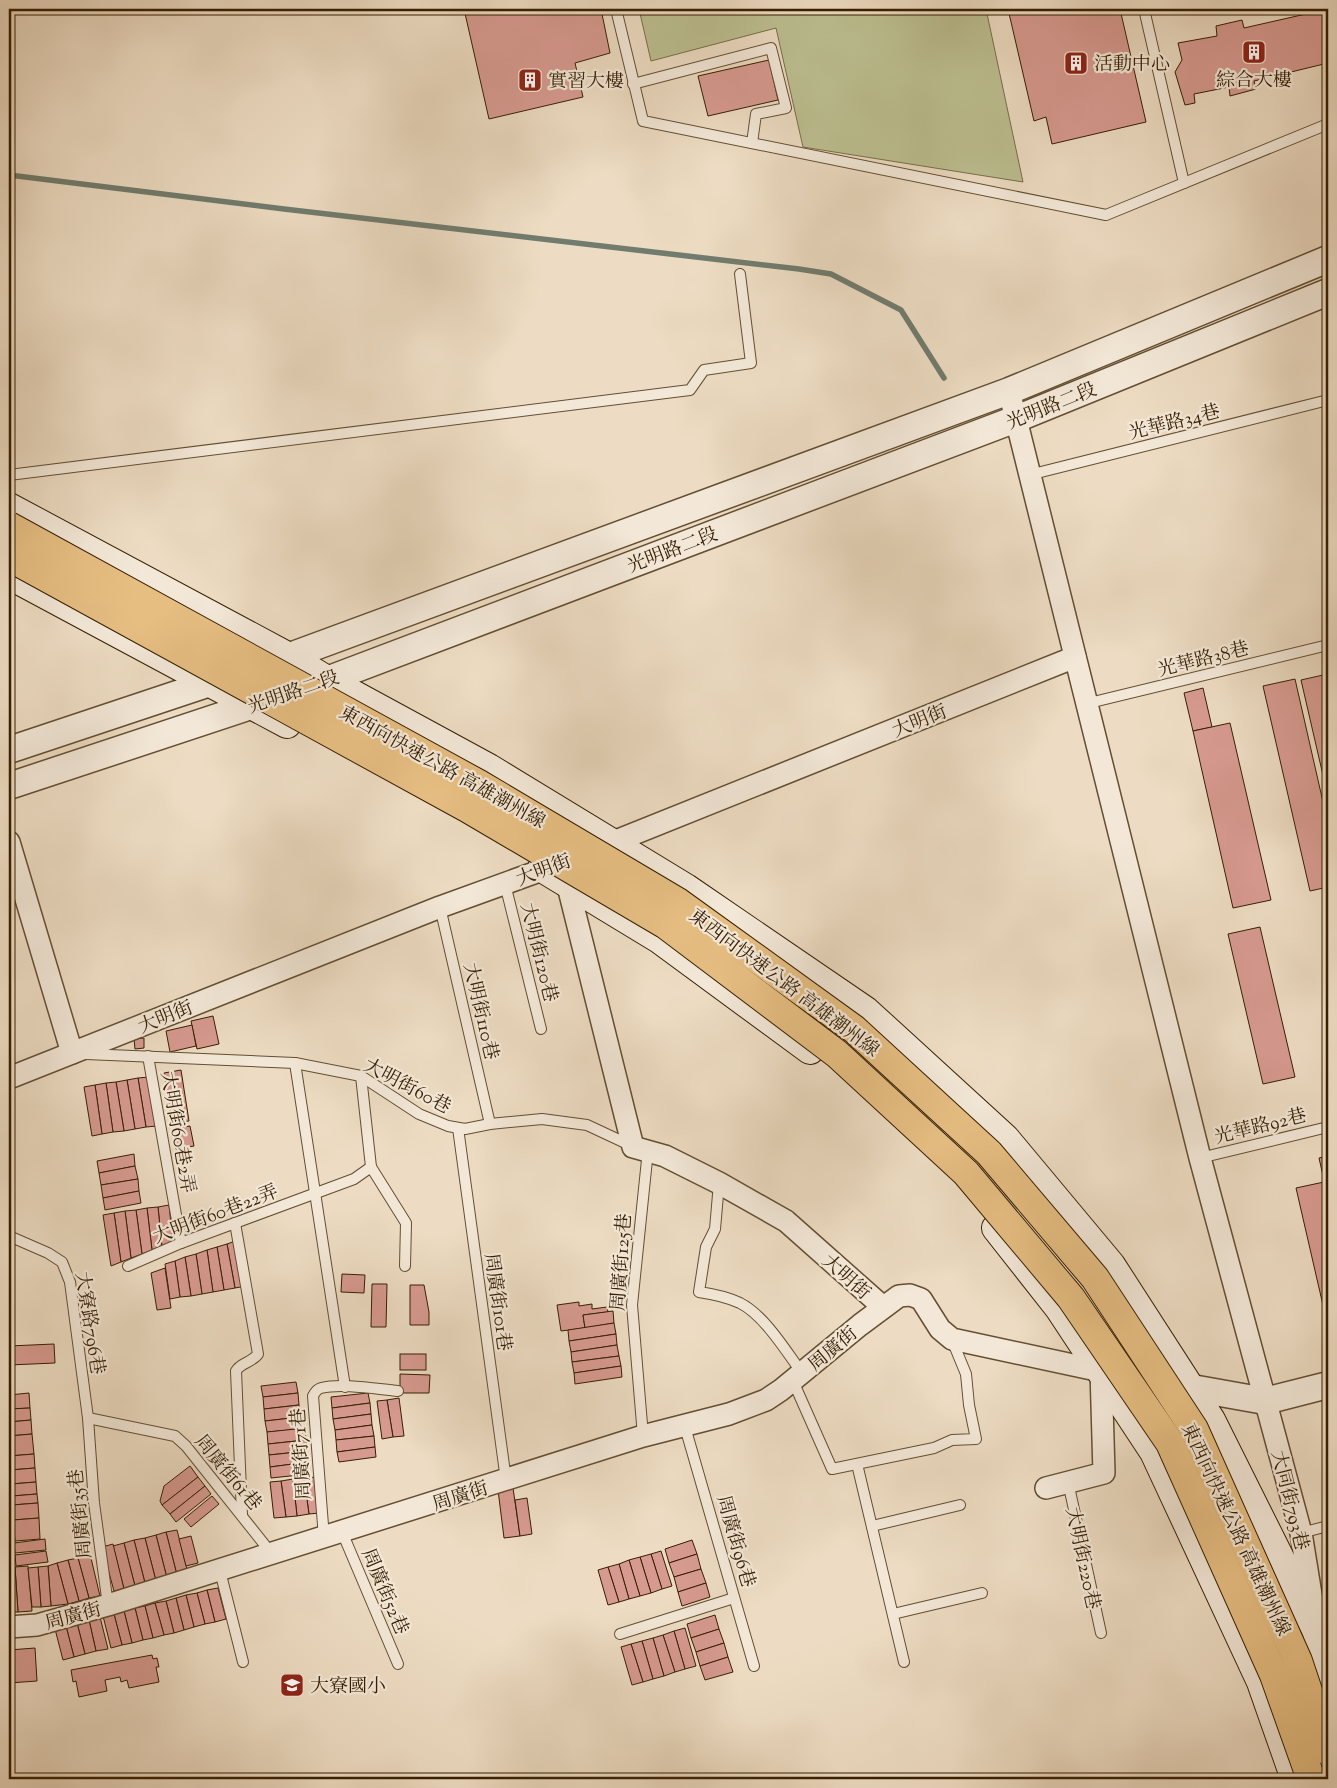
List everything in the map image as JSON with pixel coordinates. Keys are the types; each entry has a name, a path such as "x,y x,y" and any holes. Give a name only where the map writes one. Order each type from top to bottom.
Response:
{"highway":[{"name":"東西向快速公路 高雄潮州線","path":"9,526 479,784 678,902 854,1029 989,1153 1095,1278 1194,1429 1298,1661 1328,1752"},
{"name":"東西向快速公路 高雄潮州線","path":"9,557 468,808 666,925 837,1054 966,1172 1071,1298 1170,1443 1274,1675 1311,1779"}],"main road":[{"path":"9,507 488,768 686,888 866,1011 1005,1138 1111,1265 1211,1420 1322,1630 1328,1672"},
{"path":"9,575 462,818 659,939 830,1065 957,1181 1059,1308 1154,1452 1261,1682 1295,1779"}],"street":[{"name":"光明路二段","path":"9,750 208,683 289,658 1009,391 1328,259"},
{"name":"光明路二段","path":"9,786 327,680 1016,420 1328,292"},
{"name":"大同街793巷","path":"1009,391 1085,704 1200,1158 1301,1533 1322,1630"},
{"name":"大明街","path":"9,1078 440,907 505,884 555,876 612,843 1075,657"},
{"path":"9,842 72,1053"},
{"name":"大明街","path":"555,876 640,1149 665,1156 719,1183 786,1221 883,1307 899,1296 910,1295 920,1299 940,1329 952,1339"},
{"name":"周廣街","path":"9,1627 37,1625 108,1605 643,1436 729,1414 766,1400 883,1307"},
{"path":"952,1339 1101,1371 1265,1401 1328,1385"},
{"name":"大明街220巷","path":"1046,1488 1104,1473 1101,1371"}],"lane":[{"path":"616,9 643,122 1106,215 1328,124"},
{"path":"1144,9 1184,183"},
{"path":"633,84 771,48 786,108 756,114 752,144"},
{"path":"9,475 690,390 704,370 751,364 740,274"},
{"name":"光華路34巷","path":"1029,475 1328,400"},
{"name":"光華路38巷","path":"1085,704 1328,645"},
{"name":"大明街120巷","path":"505,884 541,1029"},
{"name":"大明街110巷","path":"440,907 490,1124"},
{"name":"大明街60巷","path":"72,1053 295,1063 361,1076 419,1114 448,1126 465,1129 490,1124 542,1119 587,1124 640,1149"},
{"name":"大明街60巷2弄","path":"148,1056 181,1243"},
{"path":"295,1063 345,1387"},
{"path":"361,1076 371,1167 406,1223 405,1266"},
{"name":"光華路92巷","path":"1200,1158 1328,1127"},
{"name":"周廣街101巷","path":"458,1128 506,1480"},
{"name":"周廣街125巷","path":"640,1149 632,1304 643,1436"},
{"name":"大明街60巷22弄","path":"128,1266 181,1243 354,1179 371,1167"},
{"path":"719,1183 715,1230 706,1247 698,1292 720,1295 742,1304 766,1324 797,1377 832,1469 934,1448 952,1440 976,1439 969,1405 966,1374 952,1339"},
{"path":"235,1223 258,1354 254,1359 238,1367 236,1371 242,1515"},
{"name":"大寮路796巷","path":"9,1236 48,1253 62,1262 70,1282 88,1418"},
{"name":"周廣街71巷","path":"333,1535 312,1396 321,1388 345,1387 398,1391"},
{"name":"周廣街61巷","path":"88,1418 175,1436 186,1446 273,1554"},
{"name":"周廣街35巷","path":"88,1418 94,1502 108,1605"},
{"name":"周廣街96巷","path":"686,1426 754,1666"},
{"path":"857,1464 904,1662"},
{"name":"大明街220巷","path":"1068,1482 1100,1634"},
{"path":"872,1526 960,1505"},
{"path":"1301,1533 1328,1526"},
{"name":"周廣街52巷","path":"333,1535 398,1664"},
{"path":"220,1570 244,1662"},
{"path":"893,1614 982,1593"},
{"path":"620,1634 734,1598"}],"green space":[{"path":"639,9 986,9 1023,182 803,147 776,28 651,61"}],"building":[{"name":"實習大樓","path":"464,9 601,9 610,53 575,63 583,97 489,119"},
{"name":"活動中心","path":"1008,9 1120,9 1146,122 1052,144 1046,117 1034,121"},
{"name":"綜合大樓","path":"1328,9 1328,63 1254,81 1256,89 1230,96 1229,87 1194,94 1195,103 1185,105 1175,72 1182,60 1178,43 1217,36 1216,26 1242,20 1244,28"},
{"path":"769,60 778,100 708,116 698,76"},
{"path":"1323,675 1328,698 1328,797 1301,680"},
{"path":"1295,679 1328,824 1328,887 1310,891 1263,686"},
{"path":"1203,688 1212,727 1193,731 1184,693"},
{"path":"1230,723 1271,900 1233,908 1193,731"},
{"path":"1260,927 1295,1077 1263,1084 1228,934"},
{"path":"213,1016 219,1044 197,1049 191,1021"},
{"path":"192,1025 196,1046 170,1052 166,1031"},
{"path":"144,1038 144,1048 135,1049 134,1039"},
{"path":"181,1070 189,1121 172,1123 164,1073"},
{"path":"149,1077 157,1126 146,1127 138,1078"},
{"path":"138,1078 146,1127 135,1129 127,1080"},
{"path":"127,1080 135,1129 124,1131 116,1082"},
{"path":"116,1082 124,1131 113,1132 106,1083"},
{"path":"106,1083 113,1132 102,1134 95,1085"},
{"path":"95,1085 102,1134 92,1136 84,1087"},
{"path":"190,1126 194,1146 176,1149 172,1129"},
{"path":"134,1154 135,1166 99,1173 97,1161"},
{"path":"1328,1156 1328,1198 1319,1158"},
{"path":"135,1166 138,1179 101,1185 99,1173"},
{"path":"138,1179 139,1191 103,1198 101,1185"},
{"path":"1324,1182 1328,1198 1328,1327 1296,1188"},
{"path":"139,1191 141,1203 105,1210 103,1198"},
{"path":"169,1205 173,1243 162,1247 158,1207"},
{"path":"158,1207 162,1247 152,1250 147,1208"},
{"path":"147,1208 152,1250 142,1254 136,1210"},
{"path":"136,1210 142,1254 131,1258 125,1211"},
{"path":"125,1211 131,1258 121,1262 114,1213"},
{"path":"114,1213 121,1262 111,1266 103,1215"},
{"path":"238,1240 246,1286 235,1288 227,1244"},
{"path":"227,1244 235,1288 224,1290 217,1247"},
{"path":"217,1247 224,1290 213,1292 207,1250"},
{"path":"207,1250 213,1292 202,1294 196,1254"},
{"path":"196,1254 202,1294 191,1296 185,1257"},
{"path":"185,1257 191,1296 180,1297 175,1261"},
{"path":"175,1261 180,1297 170,1299 165,1264"},
{"path":"165,1268 171,1308 157,1310 151,1273"},
{"path":"342,1274 365,1275 364,1293 341,1292"},
{"path":"372,1284 387,1284 386,1327 371,1327"},
{"path":"410,1285 424,1285 429,1312 429,1325 410,1325"},
{"path":"579,1302 579,1306 592,1304 592,1309 607,1307 608,1312 583,1315 585,1328 561,1331 557,1305"},
{"path":"613,1311 614,1323 585,1328 583,1315"},
{"path":"614,1323 616,1334 569,1341 568,1330"},
{"path":"616,1334 617,1345 571,1352 569,1341"},
{"path":"54,1344 55,1363 9,1365 9,1346"},
{"path":"617,1345 619,1356 572,1362 571,1352"},
{"path":"400,1354 426,1354 426,1370 400,1370"},
{"path":"619,1356 621,1366 574,1373 572,1362"},
{"path":"621,1366 622,1377 575,1384 574,1373"},
{"path":"400,1374 430,1375 429,1393 400,1393"},
{"path":"296,1382 298,1393 263,1397 261,1386"},
{"path":"29,1393 30,1408 9,1409 9,1395"},
{"path":"298,1393 299,1405 264,1409 263,1397"},
{"path":"368,1393 370,1403 332,1408 331,1397"},
{"path":"399,1398 404,1436 393,1437 387,1400"},
{"path":"387,1400 393,1437 382,1439 377,1401"},
{"path":"370,1403 371,1414 333,1419 332,1408"},
{"path":"299,1405 300,1417 265,1421 264,1409"},
{"path":"30,1408 31,1420 9,1422 9,1409"},
{"path":"371,1414 372,1425 335,1430 333,1419"},
{"path":"300,1417 302,1429 267,1432 265,1421"},
{"path":"31,1420 32,1434 9,1436 9,1422"},
{"path":"372,1425 374,1436 336,1440 335,1430"},
{"path":"305,1428 306,1440 268,1444 267,1432"},
{"path":"32,1434 34,1454 9,1456 9,1436"},
{"path":"374,1436 375,1447 337,1452 336,1440"},
{"path":"306,1440 307,1451 269,1455 268,1444"},
{"path":"375,1447 376,1457 339,1462 337,1452"},
{"path":"307,1451 308,1462 270,1467 269,1455"},
{"path":"34,1454 35,1468 10,1470 9,1456"},
{"path":"308,1462 309,1474 271,1478 270,1467"},
{"path":"190,1466 198,1477 162,1505 160,1501 164,1486"},
{"path":"35,1468 36,1482 11,1484 10,1470"},
{"path":"198,1477 205,1486 170,1514 162,1505"},
{"path":"316,1477 320,1513 309,1514 304,1478"},
{"path":"304,1478 309,1514 297,1516 293,1479"},
{"path":"293,1479 297,1516 286,1517 281,1481"},
{"path":"281,1481 286,1517 274,1518 270,1482"},
{"path":"36,1482 37,1494 12,1496 11,1484"},
{"path":"205,1486 211,1494 176,1522 170,1514"},
{"path":"513,1488 520,1536 504,1538 498,1490"},
{"path":"37,1494 38,1503 12,1505 12,1496"},
{"path":"212,1496 219,1504 191,1527 184,1519"},
{"path":"527,1498 532,1534 520,1536 515,1500"},
{"path":"38,1503 39,1518 13,1520 12,1505"},
{"path":"39,1518 40,1539 15,1541 13,1520"},
{"path":"177,1530 188,1573 177,1575 166,1532"},
{"path":"166,1532 177,1575 167,1578 156,1535"},
{"path":"156,1535 167,1578 156,1581 145,1538"},
{"path":"191,1536 198,1563 186,1566 179,1539"},
{"path":"145,1538 156,1581 145,1583 134,1540"},
{"path":"45,1539 46,1550 15,1553 14,1543"},
{"path":"134,1540 145,1583 135,1586 124,1543"},
{"path":"692,1540 697,1554 669,1563 665,1549"},
{"path":"124,1543 135,1586 124,1589 113,1546"},
{"path":"113,1544 124,1589 114,1591 102,1547"},
{"path":"46,1551 48,1562 16,1566 15,1555"},
{"path":"661,1551 672,1586 662,1589 651,1554"},
{"path":"90,1554 100,1596 89,1598 78,1558"},
{"path":"651,1554 662,1589 651,1593 640,1557"},
{"path":"697,1554 701,1569 674,1577 669,1563"},
{"path":"640,1557 651,1593 640,1596 629,1560"},
{"path":"78,1558 89,1598 79,1601 68,1560"},
{"path":"68,1560 79,1601 68,1604 57,1563"},
{"path":"629,1560 640,1596 629,1599 619,1564"},
{"path":"57,1563 68,1604 51,1606 48,1566"},
{"path":"619,1564 629,1599 619,1602 608,1567"},
{"path":"28,1566 32,1611 18,1612 15,1567"},
{"path":"48,1566 51,1606 41,1607 38,1567"},
{"path":"15,1567 18,1612 9,1612 9,1568"},
{"path":"38,1567 41,1607 32,1607 28,1568"},
{"path":"608,1567 619,1602 608,1605 598,1570"},
{"path":"701,1569 706,1583 678,1592 674,1577"},
{"path":"706,1583 710,1597 682,1606 678,1592"},
{"path":"218,1588 226,1619 215,1622 207,1590"},
{"path":"207,1590 215,1622 205,1624 197,1593"},
{"path":"197,1593 205,1624 194,1627 186,1595"},
{"path":"186,1595 194,1627 184,1630 176,1598"},
{"path":"176,1598 184,1630 174,1633 166,1601"},
{"path":"166,1601 174,1633 164,1635 155,1603"},
{"path":"155,1603 164,1635 153,1638 145,1606"},
{"path":"145,1606 153,1638 143,1640 135,1608"},
{"path":"135,1608 143,1640 132,1643 124,1611"},
{"path":"124,1611 132,1643 122,1645 114,1614"},
{"path":"114,1614 122,1645 111,1648 103,1616"},
{"path":"715,1615 719,1629 691,1638 687,1624"},
{"path":"100,1617 108,1649 96,1651 89,1620"},
{"path":"89,1620 96,1651 85,1654 77,1623"},
{"path":"77,1623 85,1654 74,1657 66,1626"},
{"path":"66,1626 74,1657 63,1660 55,1629"},
{"path":"685,1628 696,1666 685,1669 674,1631"},
{"path":"719,1629 724,1643 696,1652 691,1638"},
{"path":"674,1631 685,1669 675,1672 663,1635"},
{"path":"663,1635 675,1672 664,1676 653,1638"},
{"path":"653,1638 664,1676 653,1679 642,1641"},
{"path":"642,1641 653,1679 643,1682 631,1644"},
{"path":"724,1643 728,1657 700,1666 696,1652"},
{"path":"631,1644 643,1682 632,1685 621,1647"},
{"path":"35,1648 37,1681 9,1683 9,1650"},
{"path":"152,1655 153,1659 157,1658 159,1667 156,1667 159,1682 129,1688 127,1680 121,1682 120,1677 105,1680 107,1691 79,1697 76,1681 73,1682 71,1670"},
{"path":"728,1657 733,1672 705,1680 700,1666"}],"waterway":[{"path":"9,175 831,274 901,310 944,378"}],"place":[{"name":"綜合大樓","path":"1254,52"},
{"name":"活動中心","path":"1076,63"},
{"name":"實習大樓","path":"530,80"},
{"name":"大寮國小","path":"292,1685"}]}
